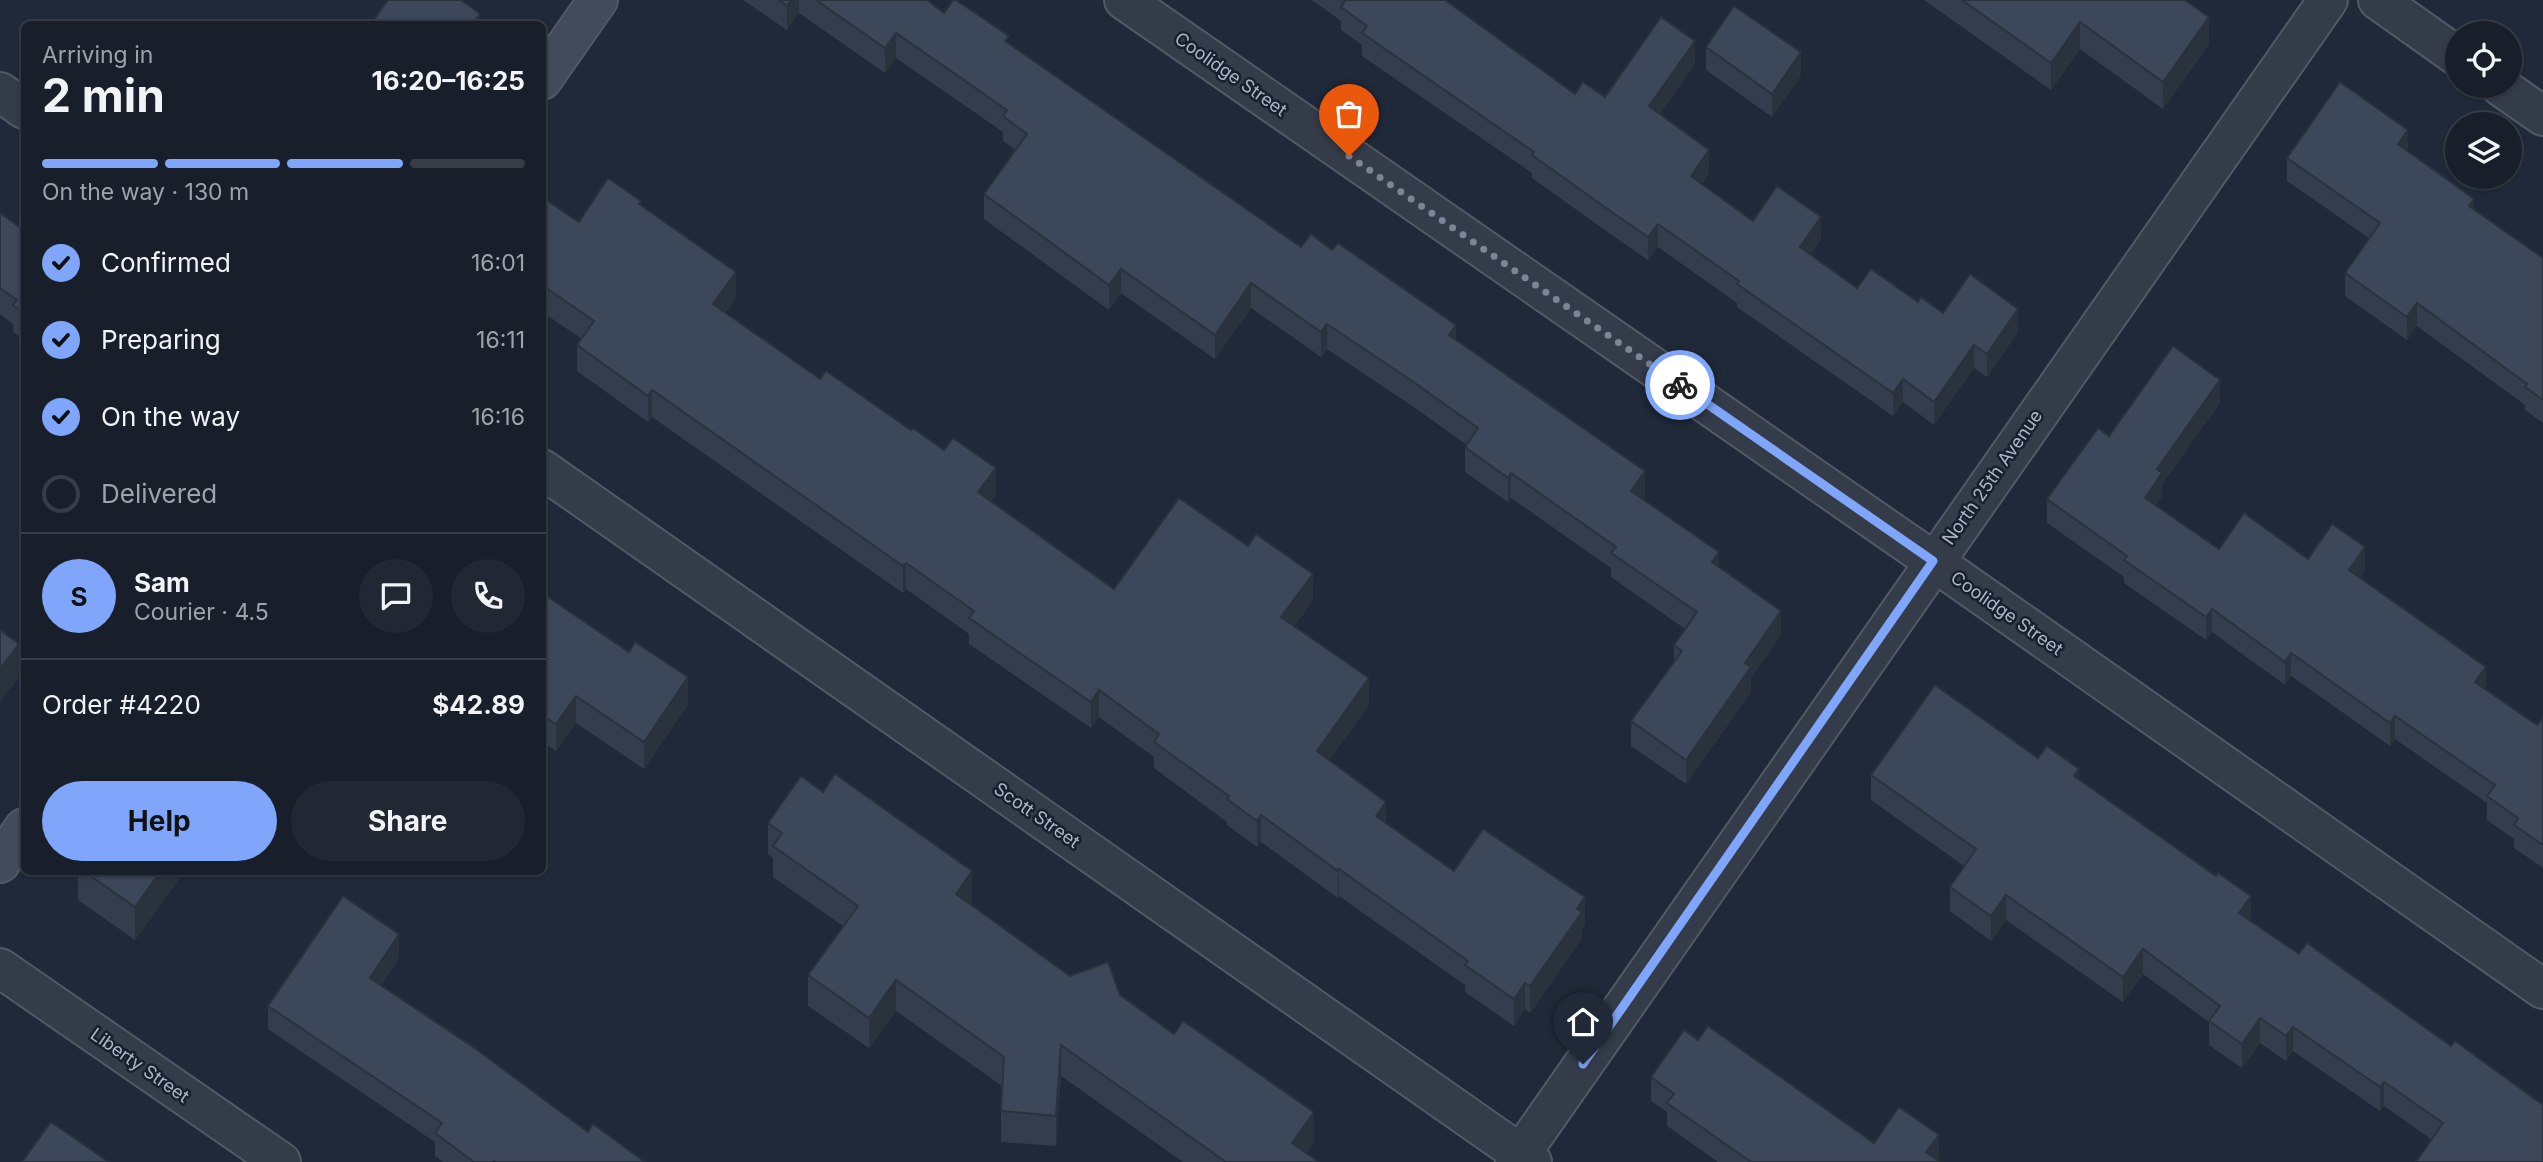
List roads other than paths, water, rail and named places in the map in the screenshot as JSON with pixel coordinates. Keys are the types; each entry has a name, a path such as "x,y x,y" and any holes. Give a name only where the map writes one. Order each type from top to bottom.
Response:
{"street":[{"path":"546,74 598,0"},
{"name":"Coolidge Street","path":"1124,0 1933,561 2543,989"},
{"name":"North 25th Avenue","path":"1523,1159 1933,561 2328,0"},
{"path":"2378,0 2445,47"},
{"path":"0,92 21,107"},
{"path":"2517,98 2543,116"},
{"name":"Scott Street","path":"546,472 1523,1159"},
{"path":"0,863 21,832"},
{"name":"Liberty Street","path":"0,968 281,1162"}]}
